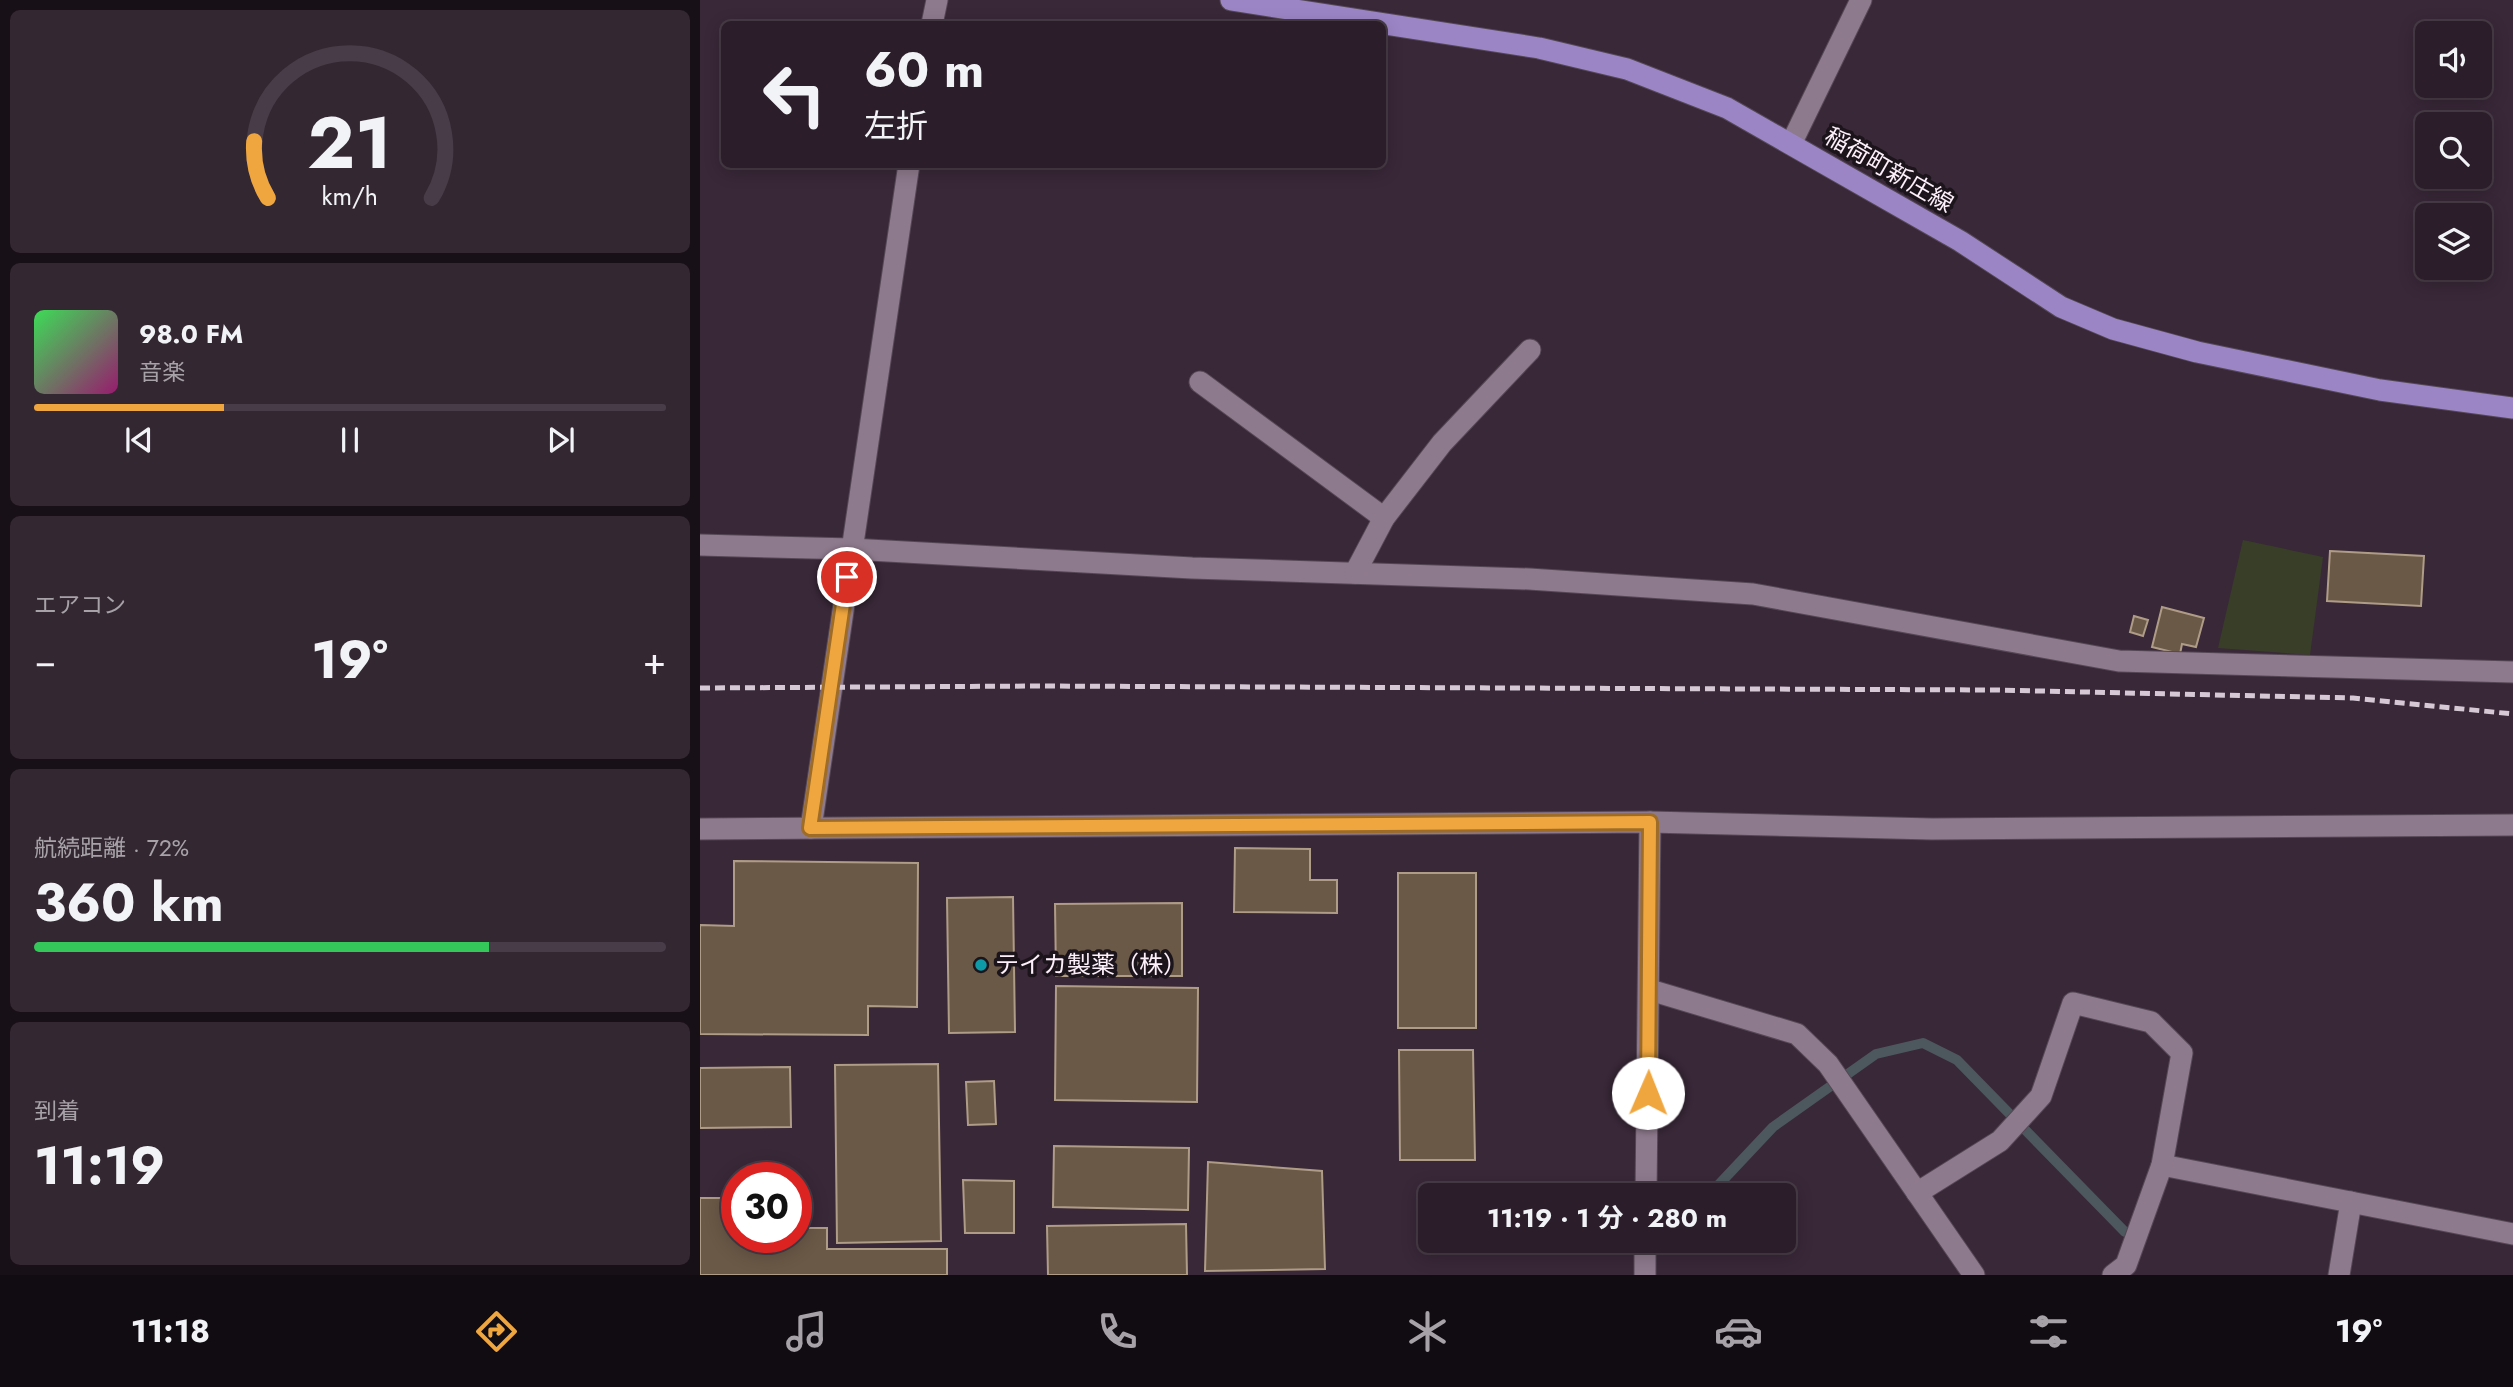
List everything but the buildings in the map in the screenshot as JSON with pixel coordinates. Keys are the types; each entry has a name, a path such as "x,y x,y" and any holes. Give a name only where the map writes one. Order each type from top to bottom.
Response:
{"main road":[{"name":"稲荷町新庄線","path":"1231,0 1366,21"},
{"name":"稲荷町新庄線","path":"1386,24 1539,48 1627,68 1727,108 1960,241 2062,307 2113,329 2197,352 2380,390 2513,408"}],"street":[{"path":"932,21 936,0"},
{"path":"1790,144 1861,0"},
{"path":"810,828 908,168"},
{"path":"1354,573 1384,518 1442,443 1530,350"},
{"path":"1200,382 1384,518"},
{"path":"700,545 851,549 1192,568 1529,579 1753,594 2119,661 2513,671"},
{"path":"1646,1183 1650,822"},
{"path":"700,829 1650,822 1932,829 2513,825"},
{"path":"1650,990 1797,1034 1828,1064 1974,1275"},
{"path":"1917,1193 2000,1141 2041,1096 2073,1003 2151,1022 2182,1053 2162,1165 2125,1272"},
{"path":"2162,1165 2513,1234"},
{"path":"2339,1275 2351,1202"},
{"path":"1645,1253 1645,1275"}],"green space":[{"path":"2243,540 2323,557 2310,655 2218,648"}],"waterway":[{"path":"1720,1183 1773,1127 1876,1054 1923,1043 1957,1060 2125,1232"}],"railway":[{"path":"700,688 1038,686 1995,690 2353,698 2513,714"}],"place":[{"name":"テイカ製薬（株）","path":"981,965"}],"route":[{"path":"847,577 810,828 1440,826 1650,822 1648,1093"}]}
